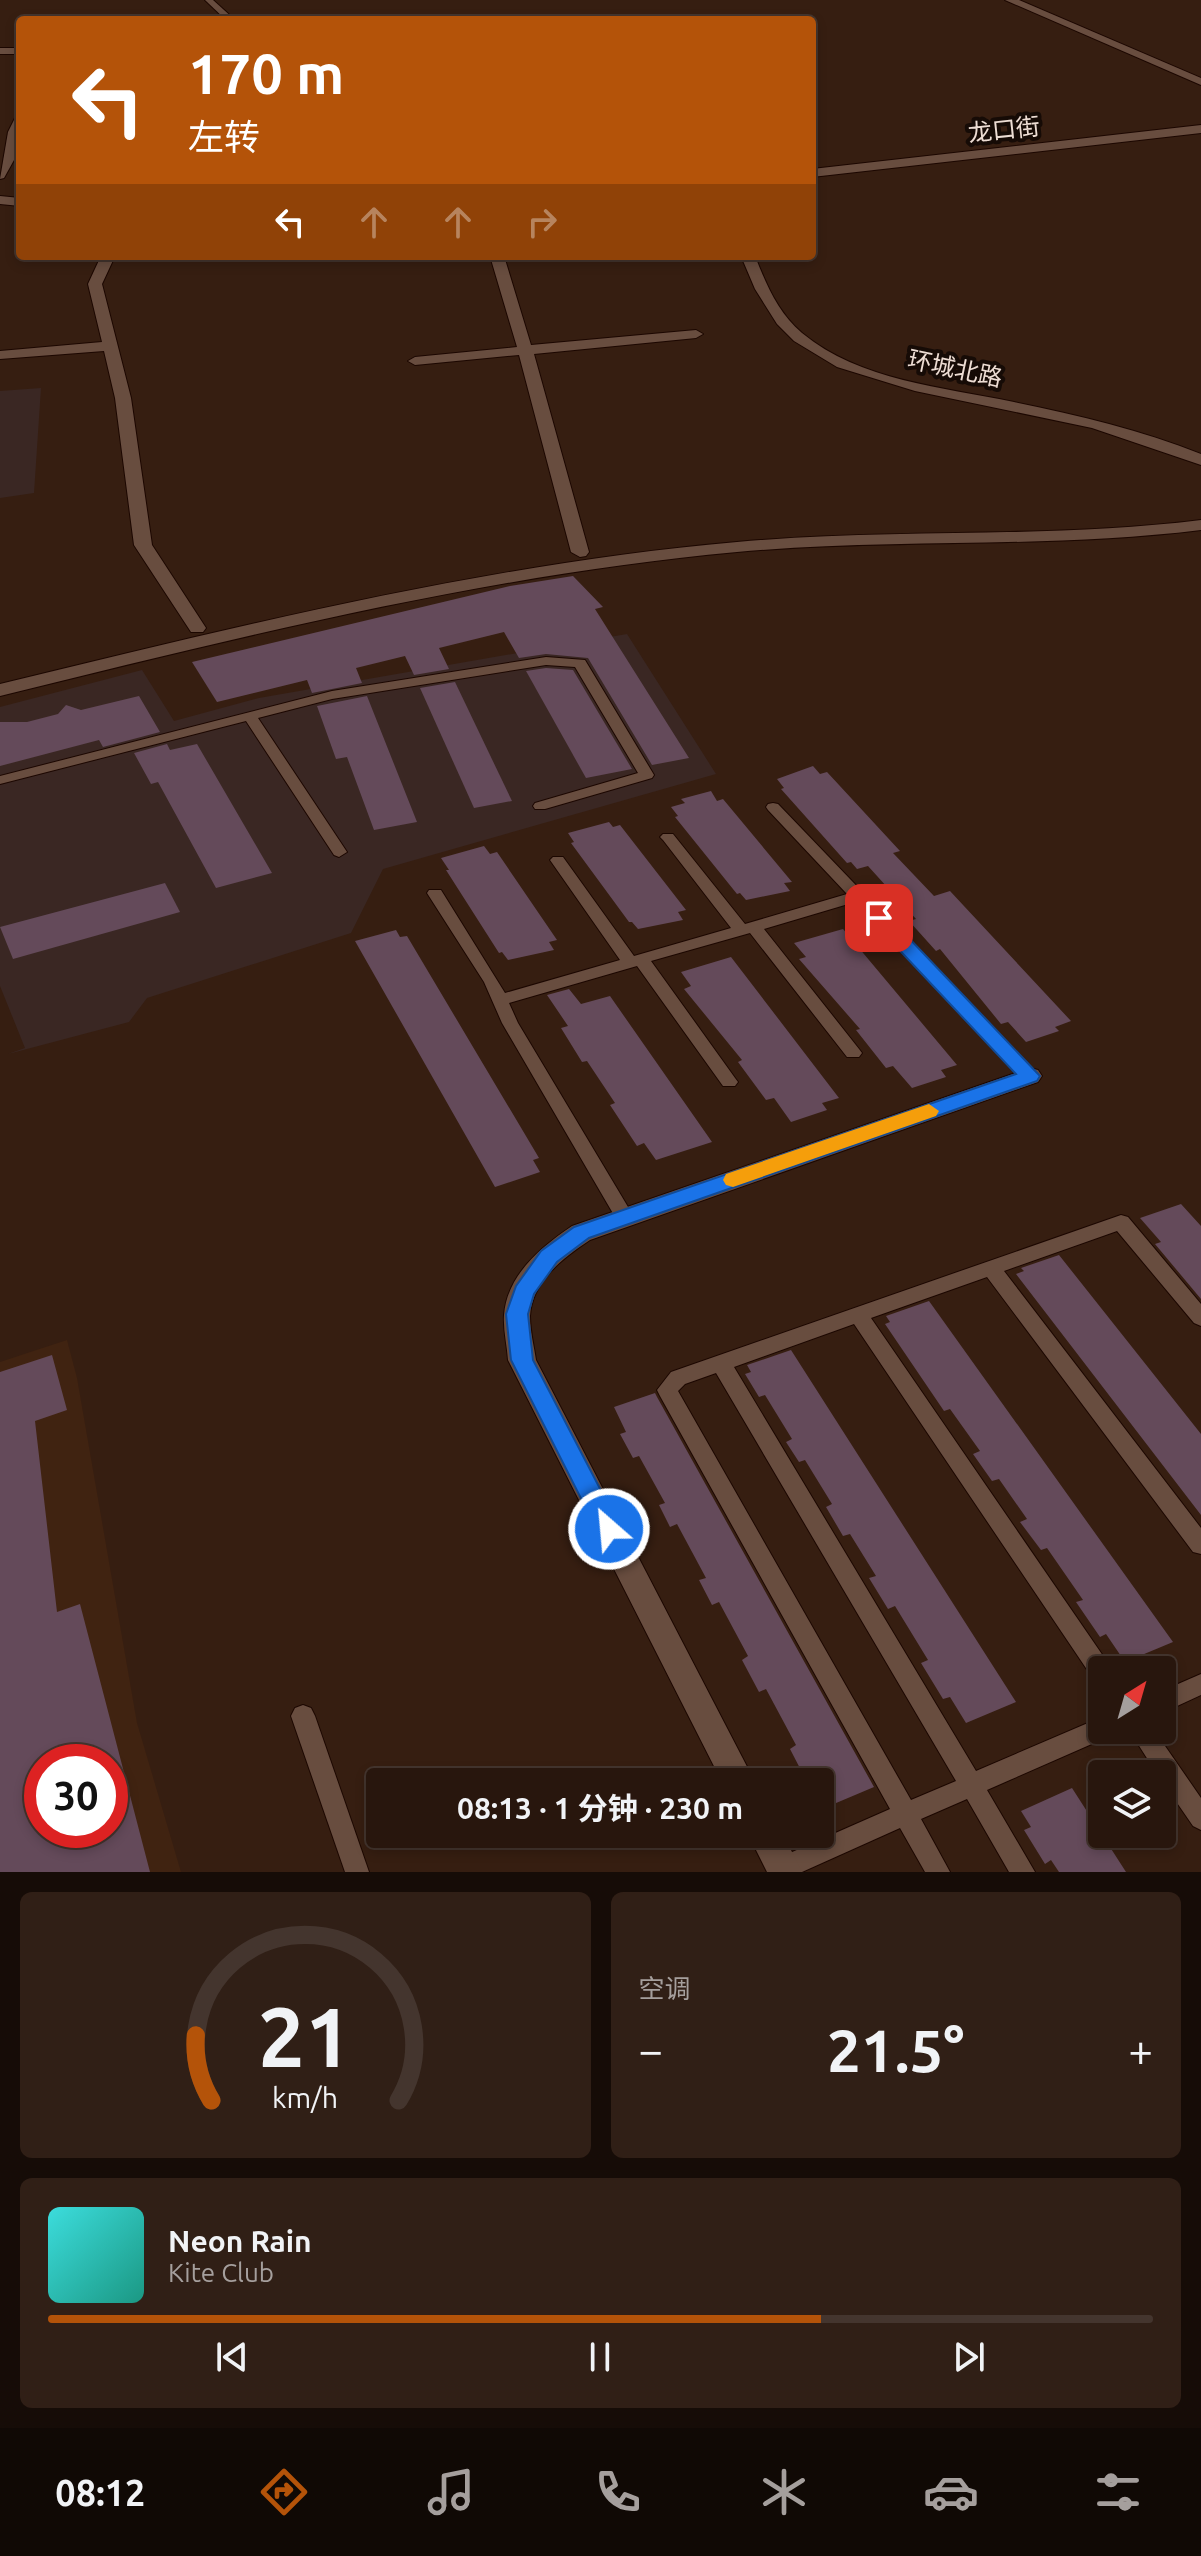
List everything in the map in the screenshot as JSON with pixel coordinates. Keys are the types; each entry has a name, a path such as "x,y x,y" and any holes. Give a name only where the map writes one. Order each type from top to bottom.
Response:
{"street":[{"path":"1010,0 1201,79"},
{"path":"1021,0 1201,79"},
{"path":"0,175 12,154 16,126"},
{"name":"龙口街","path":"816,173 1201,129"},
{"path":"106,260 95,284 123,398 143,545 197,628"},
{"path":"498,260 526,350 580,552"},
{"name":"环城北路","path":"749,260 758,283 789,328 835,360 906,384 1120,430 1201,460"},
{"path":"415,361 696,334"},
{"path":"0,355 110,346"},
{"path":"0,675 368,589 580,552 811,528 1047,526 1133,521 1201,511"},
{"path":"0,690 361,604 587,564 816,540 899,537 1023,539 1201,525"},
{"path":"732,1768 522,1360 517,1314 524,1292 536,1271 557,1250 581,1233 1030,1076"},
{"path":"772,1848 784,1870"}],"lane":[{"path":"209,0 227,16"},
{"path":"0,780 332,695 546,661 580,663 647,775 540,806"},
{"path":"249,716 339,852"},
{"path":"773,807 1030,1076"},
{"path":"668,837 853,1053"},
{"path":"558,860 729,1082"},
{"path":"435,893 492,982 510,1023 625,1217"},
{"path":"500,1000 858,896"},
{"path":"938,1872 667,1390 678,1378 1121,1222 1201,1318"},
{"path":"991,1268 1201,1545"},
{"path":"858,1315 1090,1656"},
{"path":"721,1363 1023,1872"},
{"path":"1176,1696 1201,1684"},
{"path":"303,1716 357,1872"},
{"path":"784,1870 1088,1734"},
{"path":"1151,1744 1201,1818"}],"shaded area":[{"path":"41,388 34,493 0,498 0,391"},
{"path":"627,634 716,774 383,869 351,933 147,998 129,1022 8,1054 25,1048 0,986 0,707 142,670 174,721 259,698"},
{"path":"67,1340 77,1378 137,1723 181,1872 0,1872 0,1362"}],"building":[{"path":"573,576 603,607 595,609 689,758 652,765 588,658 546,654 519,658 504,632 439,648 449,669 414,675 405,656 356,668 362,683 312,693 307,680 217,702 192,662 510,586"},
{"path":"546,668 573,670 632,769 586,778 526,671"},
{"path":"455,682 512,801 474,808 420,688"},
{"path":"139,696 160,732 103,747 99,740 0,766 0,722 27,722 58,714 66,705 81,710"},
{"path":"367,696 417,822 374,830 347,757 336,759 317,706"},
{"path":"167,744 170,750 197,744 272,873 216,888 158,782 151,784 134,753"},
{"path":"813,766 820,774 827,772 900,851 893,853 934,896 950,891 1071,1021 1055,1027 1059,1031 1026,1042 1008,1022 1001,1024 940,949 936,951 909,921 916,919 868,866 857,869 851,862 847,863 781,789 784,788 777,779"},
{"path":"711,791 717,801 723,799 792,882 784,883 790,891 746,900 740,893 737,894 675,817 678,816 671,807 685,803 681,799"},
{"path":"609,822 613,827 620,825 686,910 678,912 683,920 638,929 629,922 571,843 574,842 568,833"},
{"path":"484,846 490,854 497,852 557,940 549,942 554,950 508,960 502,952 499,953 441,858"},
{"path":"165,883 180,912 13,959 0,927"},
{"path":"843,929 957,1065 941,1070 946,1077 912,1088 893,1066 886,1068 856,1030 860,1029 799,959 806,957 794,943"},
{"path":"396,930 400,937 407,936 539,1158 533,1160 540,1172 495,1187 355,941"},
{"path":"731,957 839,1098 822,1103 827,1110 791,1122 774,1098 766,1100 738,1062 742,1060 684,989 691,986 681,972"},
{"path":"569,989 581,1004 610,996 712,1142 656,1160 644,1143 637,1146 610,1105 615,1103 587,1061 582,1062 561,1028 568,1026 547,995"},
{"path":"1181,1204 1201,1226 1201,1299 1155,1244 1161,1242 1140,1218"},
{"path":"1059,1255 1201,1434 1201,1515 1016,1274 1024,1271 1021,1268"},
{"path":"929,1301 1173,1642 1139,1656 1121,1656 1106,1634 1100,1637 1076,1602 1083,1600 1047,1548 1041,1550 1020,1522 1027,1519 999,1479 992,1481 973,1454 980,1451 950,1409 944,1411 885,1324 890,1322 886,1316"},
{"path":"791,1350 1016,1702 966,1723 950,1697 943,1699 921,1663 928,1660 895,1606 888,1609 869,1578 876,1576 850,1534 843,1536 826,1507 832,1504 805,1460 799,1462 786,1442 792,1439 765,1395 759,1397 745,1374 751,1372 747,1365"},
{"path":"52,1355 67,1410 35,1421 57,1612 80,1604 117,1744 24,1744 24,1848 128,1848 128,1788 150,1872 0,1872 0,1372"},
{"path":"655,1393 874,1787 834,1804 834,1768 800,1768 790,1749 796,1745 766,1689 759,1692 742,1660 748,1656 719,1602 712,1605 699,1580 706,1578 677,1524 670,1527 659,1505 665,1503 639,1456 633,1458 620,1434 626,1432 614,1407"},
{"path":"1072,1788 1088,1813 1088,1848 1111,1848 1126,1872 1059,1872 1051,1860 1045,1864 1024,1830 1031,1827 1021,1811"}],"slow traffic":[{"path":"733,1180 929,1111"}],"route":[{"path":"609,1529 522,1360 517,1314 524,1292 536,1271 549,1257 581,1233 1030,1076 879,918"}]}
